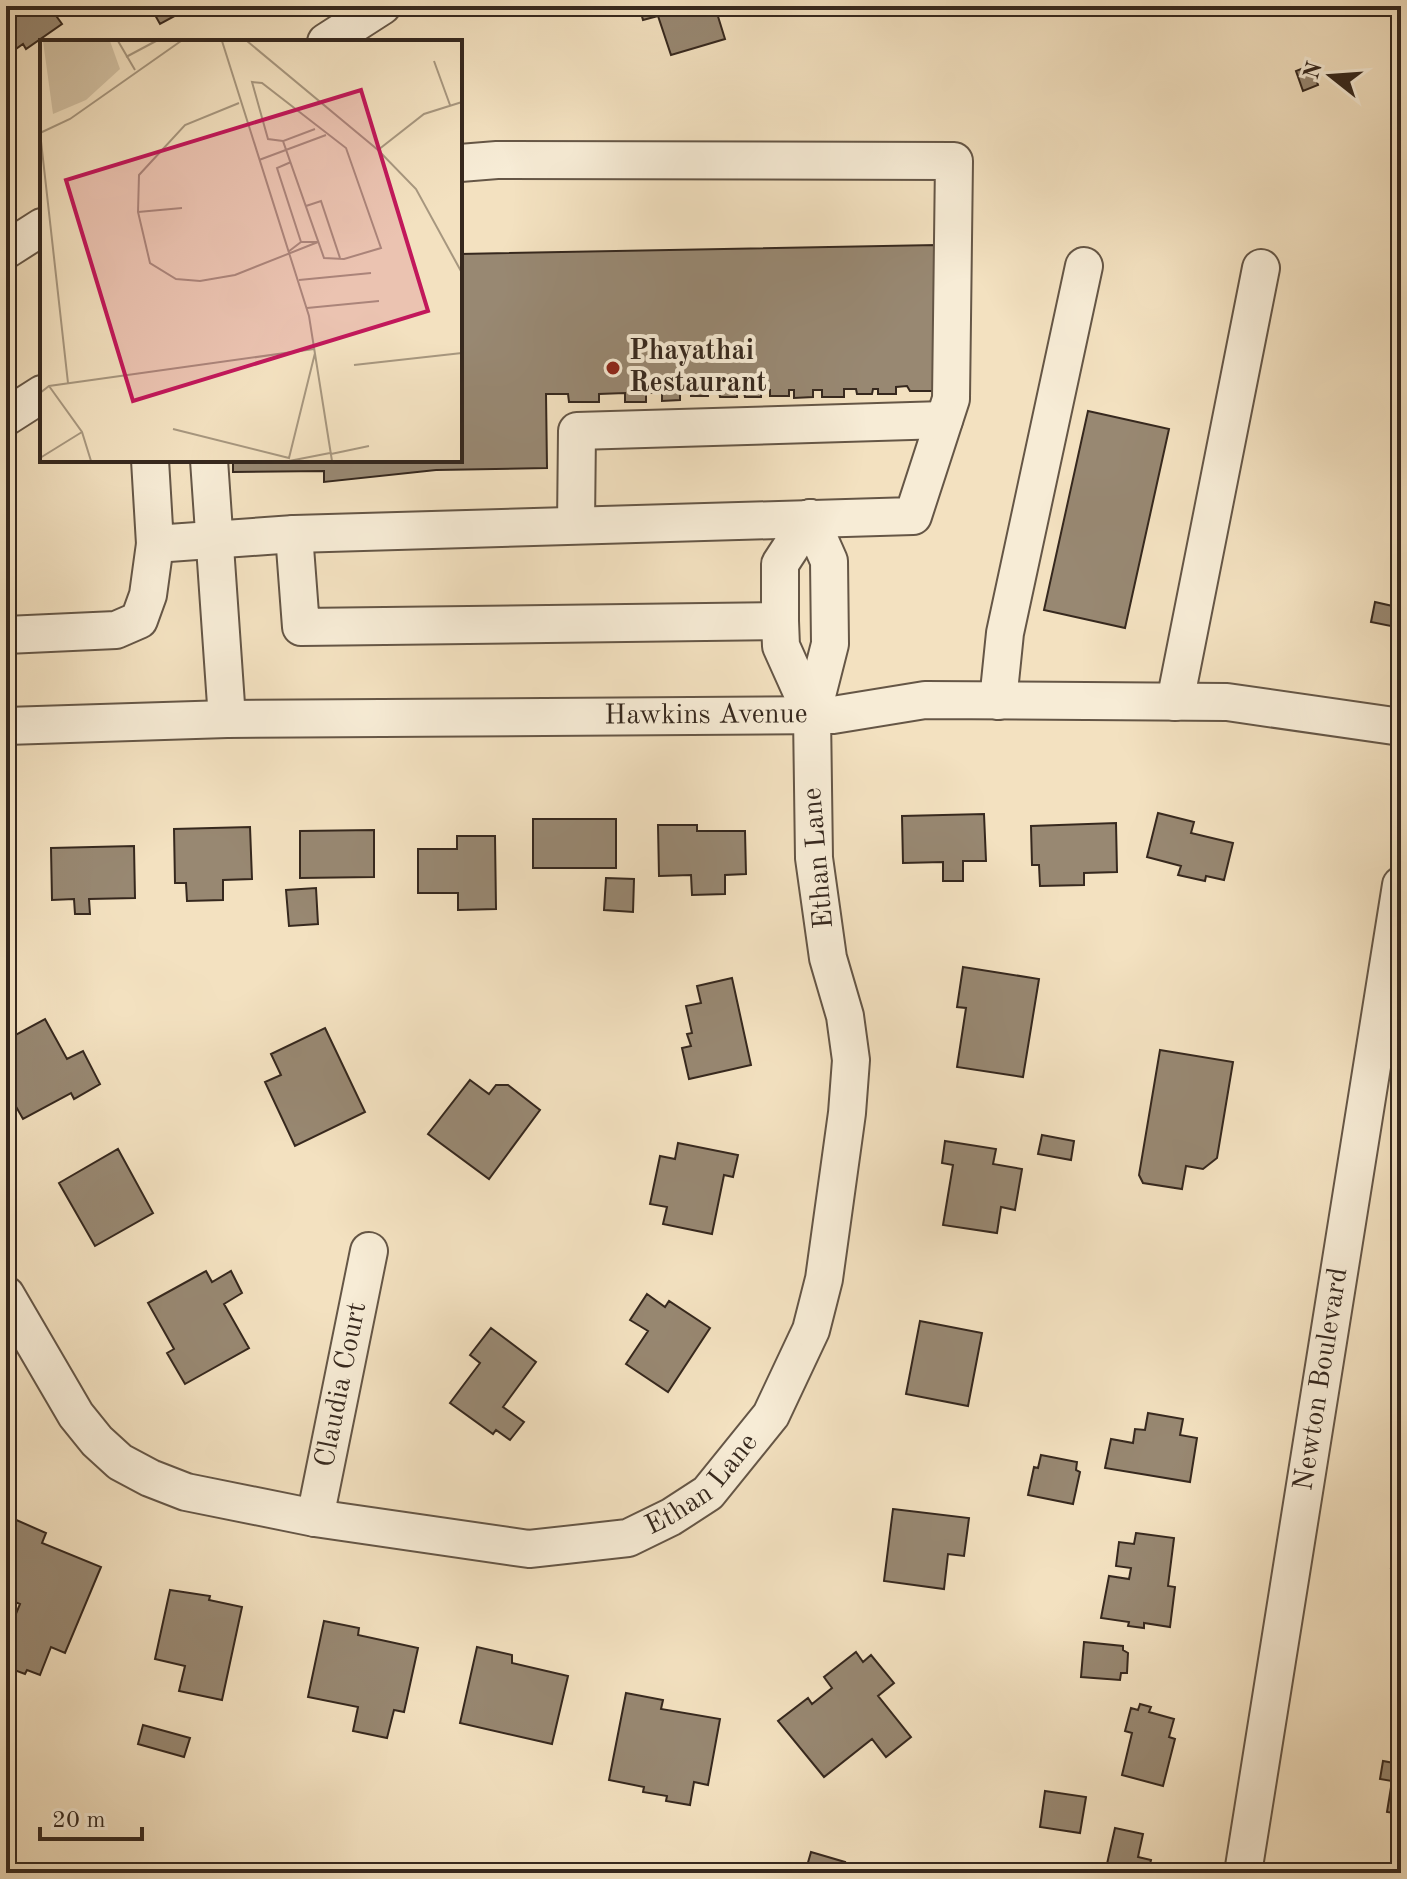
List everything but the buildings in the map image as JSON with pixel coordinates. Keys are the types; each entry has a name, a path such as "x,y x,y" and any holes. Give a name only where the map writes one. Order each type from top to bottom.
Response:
{"street":[{"path":"329,40 379,7"},
{"path":"155,544 294,534 913,516 951,399 954,161 497,160 462,163"},
{"path":"6,250 40,228"},
{"path":"998,701 1005,633 1084,266"},
{"path":"1175,702 1261,268"},
{"path":"6,417 40,395"},
{"path":"576,525 577,431 944,420"},
{"path":"6,635 116,630 139,620 148,595 155,544 150,462"},
{"path":"209,462 227,719"},
{"path":"810,518 780,564 780,621 781,646 812,715"},
{"path":"810,518 829,561 830,644 812,715"},
{"path":"294,534 301,627 780,621"},
{"name":"Hawkins Avenue","path":"6,726 227,719 833,715 925,700 1227,702 1401,727"},
{"name":"Ethan Lane","path":"6,1295 76,1415 97,1441 120,1462 186,1492 315,1518 529,1549 628,1538 671,1517 708,1493 771,1415 811,1330 824,1279 847,1113 851,1060 845,1016 828,958 814,858 812,715"},
{"name":"Newton Boulevard","path":"1243,1873 1401,885"},
{"name":"Claudia Court","path":"315,1518 369,1251"}],"place":[{"name":"Phayathai Restaurant","path":"613,368"}]}
